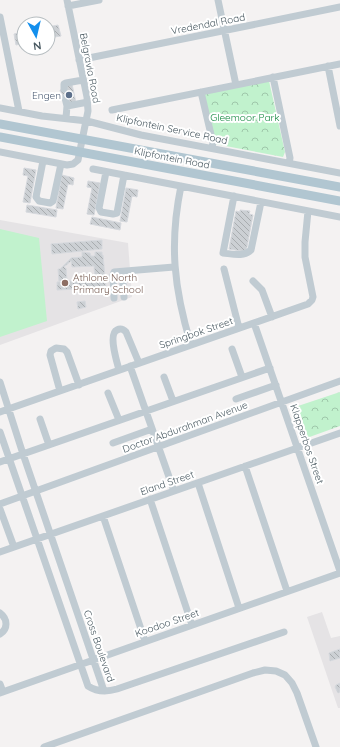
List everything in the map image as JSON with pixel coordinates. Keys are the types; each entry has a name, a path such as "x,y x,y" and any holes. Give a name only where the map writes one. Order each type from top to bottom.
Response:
{"main road":[{"name":"Klipfontein Road","path":"0,124 340,187"},
{"name":"Klipfontein Road","path":"0,137 340,201"}],"street":[{"path":"67,3 94,0"},
{"path":"218,0 236,85"},
{"name":"Belgravia Road","path":"67,3 88,102 88,111 80,152"},
{"name":"Vredendal Road","path":"79,60 340,7"},
{"path":"0,17 20,111"},
{"path":"112,110 340,64"},
{"path":"328,66 340,126"},
{"path":"273,78 290,158 289,163"},
{"path":"64,89 65,84 83,80"},
{"path":"201,92 213,143 212,148"},
{"path":"66,98 66,118"},
{"path":"67,106 88,102"},
{"name":"Klipfontein Service Road","path":"0,108 86,121 131,132 340,173"},
{"path":"1,153 70,166 78,160 80,152"},
{"path":"43,161 36,197 39,201 50,203 53,201 61,164"},
{"path":"93,169 340,217"},
{"path":"106,172 99,208 100,212 114,214 117,212 124,175"},
{"path":"181,186 175,223 174,267 179,299 191,345"},
{"path":"234,196 223,253 242,255 250,252 253,245 261,202"},
{"name":"Springbok Street","path":"0,412 304,306 312,300 305,257 305,236 308,212"},
{"path":"114,298 114,272 174,267"},
{"path":"224,269 239,328"},
{"path":"124,297 126,271"},
{"path":"253,280 262,290 272,317"},
{"name":"Klapperbos Street","path":"254,323 340,572"},
{"path":"120,370 113,340 113,335 117,330 120,329 126,332 139,363"},
{"path":"60,391 50,355 51,351 56,348 64,349 67,352 78,385"},
{"path":"232,349 242,377"},
{"path":"130,366 174,491"},
{"path":"0,462 270,368"},
{"path":"164,376 173,401"},
{"name":"Doctor Abdurahman Avenue","path":"0,504 340,381"},
{"name":"Cross Boulevard","path":"0,382 104,691 88,686 0,432"},
{"path":"236,399 276,385"},
{"path":"108,393 119,420"},
{"path":"40,419 49,445"},
{"path":"113,443 152,429"},
{"name":"Eland Street","path":"0,552 340,433"},
{"path":"245,466 287,591"},
{"path":"198,483 239,608"},
{"path":"150,499 192,625"},
{"path":"0,509 14,547"},
{"path":"103,516 145,641"},
{"name":"Koodoo Street","path":"1,692 340,572"},
{"path":"0,614 5,618 6,627 4,632 0,634"},
{"path":"104,691 118,690 284,632"},
{"path":"44,747 265,670 276,671 285,675 292,683 316,747"},
{"path":"0,684 1,692"}],"shaded area":[{"name":"Athlone North Primary School","path":"0,220 128,243 132,297 0,345"},
{"path":"322,612 331,638 340,636 340,708 338,708 307,617"}],"green space":[{"name":"Gleemoor Park","path":"269,81 285,152 283,157 215,144 204,93"},
{"path":"0,229 39,238 47,321 0,337"},
{"path":"340,392 340,426 304,439 301,437 291,411 292,408"}],"building":[{"path":"56,25 58,25 61,36 56,37"},
{"path":"14,34 16,34 16,45"},
{"path":"72,84 76,103 69,104 68,98 62,99 60,90 66,89 65,86"},
{"path":"24,168 36,170 30,203 23,202 28,176 23,175"},
{"path":"62,175 74,178 73,185 68,184 63,209 56,208"},
{"path":"88,181 100,183 94,215 87,214 92,188 87,187"},
{"path":"126,188 138,190 137,197 132,196 127,222 120,221"},
{"path":"27,205 57,210 56,217 26,212"},
{"path":"240,210 250,211 249,214 253,215 246,252 229,249 236,211 240,212"},
{"path":"92,217 121,223 120,230 90,224"},
{"path":"102,240 102,249 52,254 51,244"},
{"path":"82,252 90,253 91,256 95,256 95,252 102,252 106,288 104,288 104,292 98,292 98,288 57,290 57,282 95,279 94,266 72,267 71,261 64,267 66,268 67,281 59,281 58,269 60,269 71,258 82,257"},
{"path":"85,301 86,307 78,309 77,302"},
{"path":"340,649 340,658 330,661 329,653"},
{"path":"340,683 340,692 338,693 335,687"}],"place":[{"name":"Engen","path":"69,95"},
{"name":"Athlone North Primary School","path":"65,283"}]}
